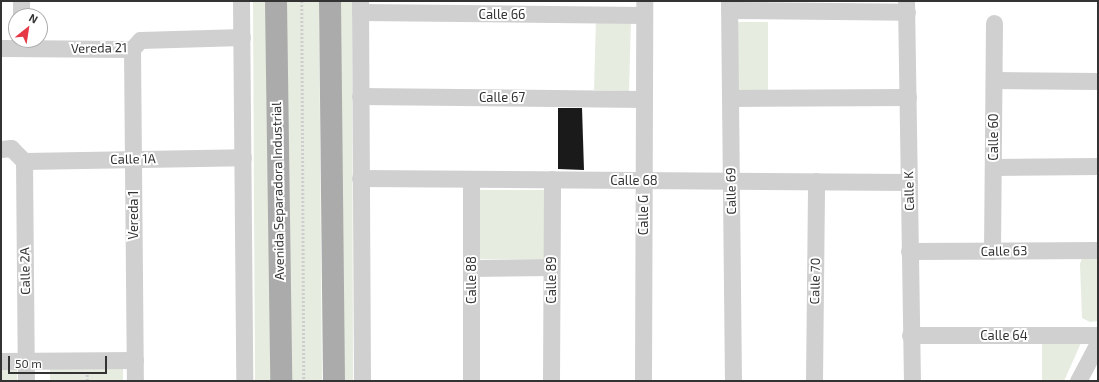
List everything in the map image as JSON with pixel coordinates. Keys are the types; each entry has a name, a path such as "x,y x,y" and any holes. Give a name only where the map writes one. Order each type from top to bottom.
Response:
{"main road":[{"name":"Avenida Separadora Industrial","path":"276,1 281,381"},
{"path":"330,1 334,381"}],"street":[{"path":"241,1 244,381"},
{"path":"729,6 906,6"},
{"name":"Calle 69","path":"729,6 734,381"},
{"name":"Calle K","path":"906,6 910,335 912,381"},
{"path":"360,7 362,381"},
{"name":"Calle 66","path":"360,7 644,8"},
{"name":"Calle G","path":"643,381 644,8"},
{"name":"Calle 60","path":"992,251 994,23"},
{"name":"Vereda 21","path":"48,45 132,49 140,40 242,37"},
{"name":"Vereda 1","path":"132,49 135,381"},
{"path":"994,80 1098,81"},
{"name":"Calle 67","path":"360,96 644,98"},
{"path":"730,98 908,97"},
{"path":"1,149 11,148 24,161"},
{"name":"Calle 1A","path":"24,161 243,157"},
{"name":"Calle 2A","path":"24,161 26,381"},
{"path":"993,167 1098,166"},
{"name":"Calle 68","path":"360,178 909,182"},
{"name":"Calle 88","path":"471,178 471,381"},
{"name":"Calle 89","path":"551,381 552,179"},
{"name":"Calle 70","path":"814,381 816,181"},
{"name":"Calle 63","path":"910,251 1098,250"},
{"path":"471,268 551,267"},
{"name":"Calle 64","path":"910,335 1098,335"},
{"path":"1078,381 1098,343"},
{"path":"1,361 135,360"}],"path":[{"path":"302,1 304,381"}],"shaded area":[{"path":"253,1 270,1 272,381 255,381"},
{"path":"284,1 319,1 322,381 285,381"},
{"path":"338,1 352,1 353,381 339,381"},
{"path":"596,19 631,21 629,91 594,90"},
{"path":"736,22 768,22 768,93 735,93"},
{"path":"476,190 545,190 545,259 477,259"},
{"path":"1098,256 1098,321 1090,322 1082,318 1080,264 1082,258"},
{"path":"1042,342 1081,343 1064,381 1042,381"},
{"path":"1,366 17,366 17,381 1,381"},
{"path":"123,367 123,381 50,381 50,368"}],"building":[{"path":"558,108 582,108 584,170 558,169"}]}
